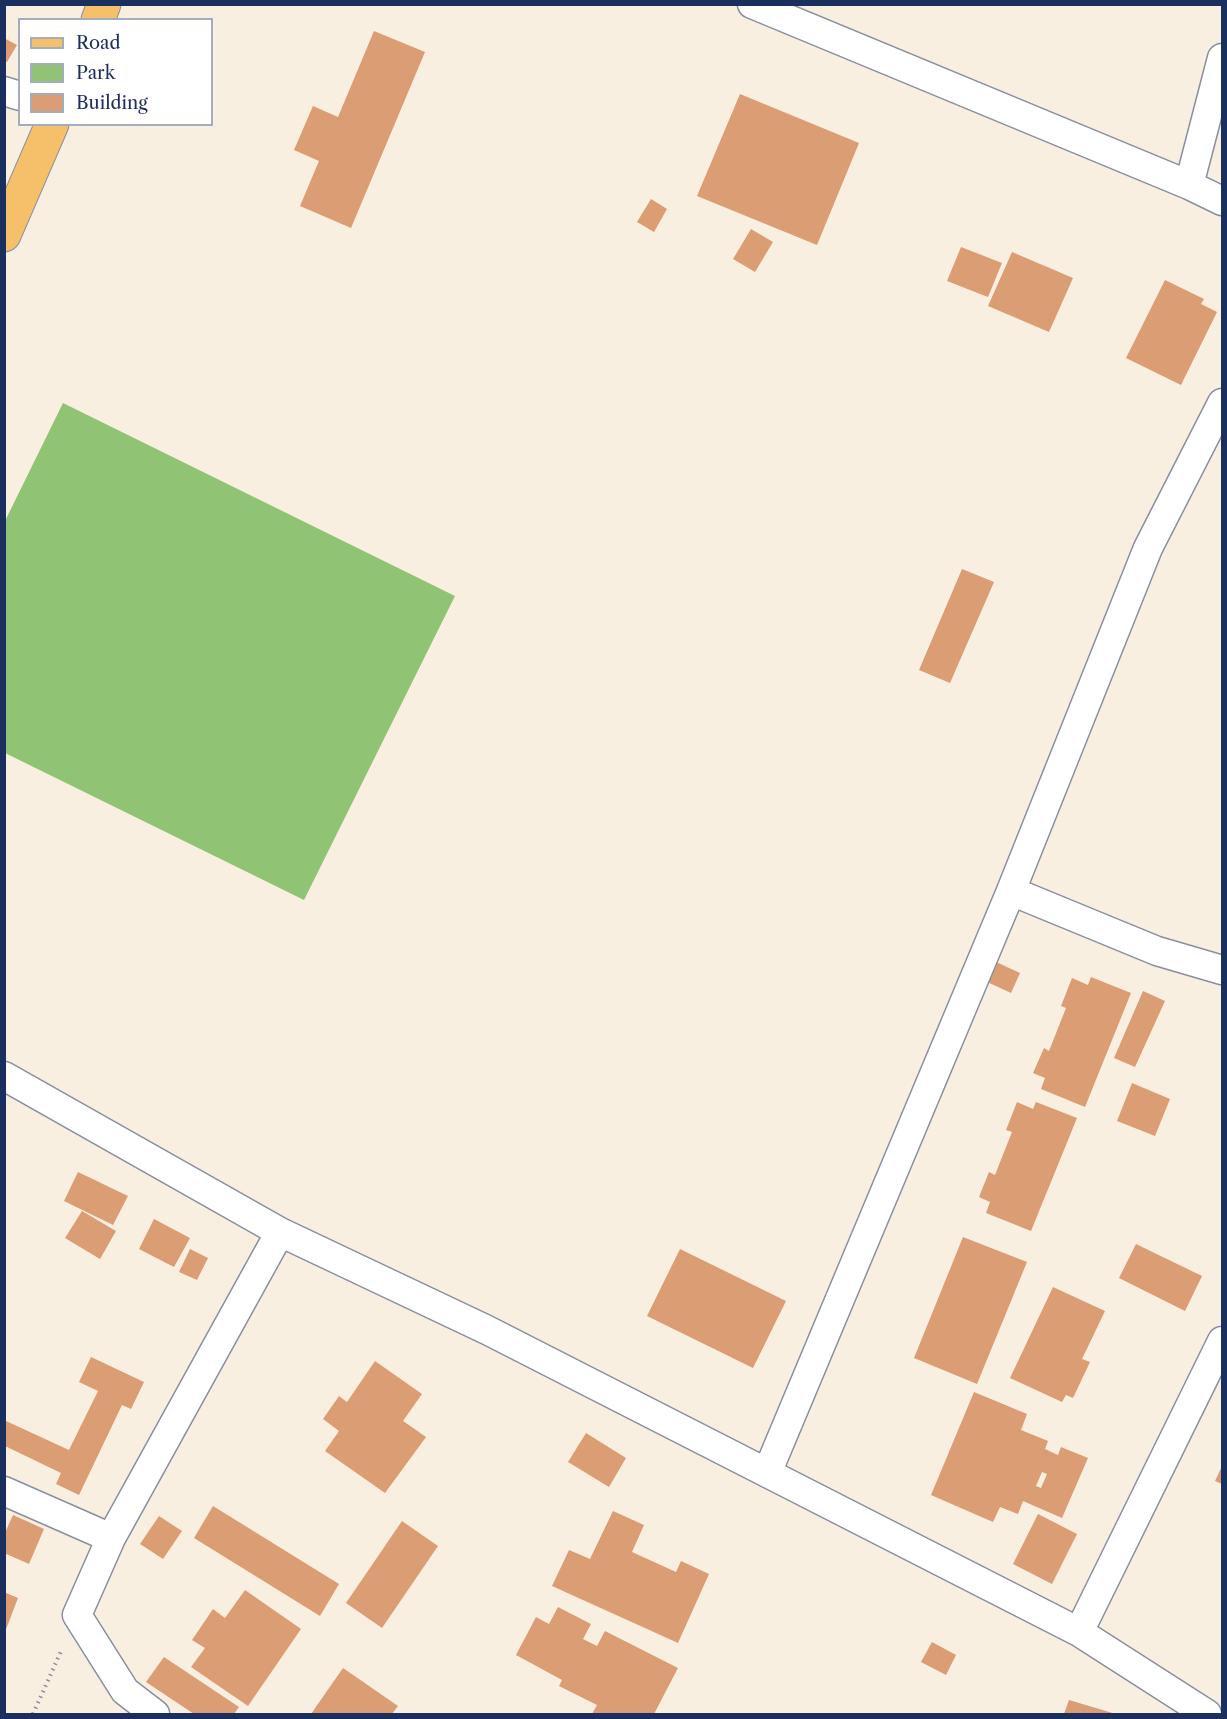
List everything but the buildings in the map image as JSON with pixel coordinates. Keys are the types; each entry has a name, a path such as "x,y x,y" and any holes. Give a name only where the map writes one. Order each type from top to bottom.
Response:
{"main road":[{"path":"4,235 51,126"}],"street":[{"path":"753,4 1190,184 1222,201"},
{"path":"1190,184 1222,58"},
{"path":"767,1473 1011,891 1148,548 1222,404"},
{"path":"1011,891 1157,951 1222,970"},
{"path":"4,1076 280,1232 487,1330 1078,1632 1207,1714"},
{"path":"155,1714 125,1691 77,1615 111,1538 280,1232"},
{"path":"1078,1632 1222,1341"},
{"path":"4,1491 111,1538"}],"path":[{"path":"33,1714 77,1615"}],"green space":[{"path":"63,403 455,596 304,900 5,753 5,521"}]}
